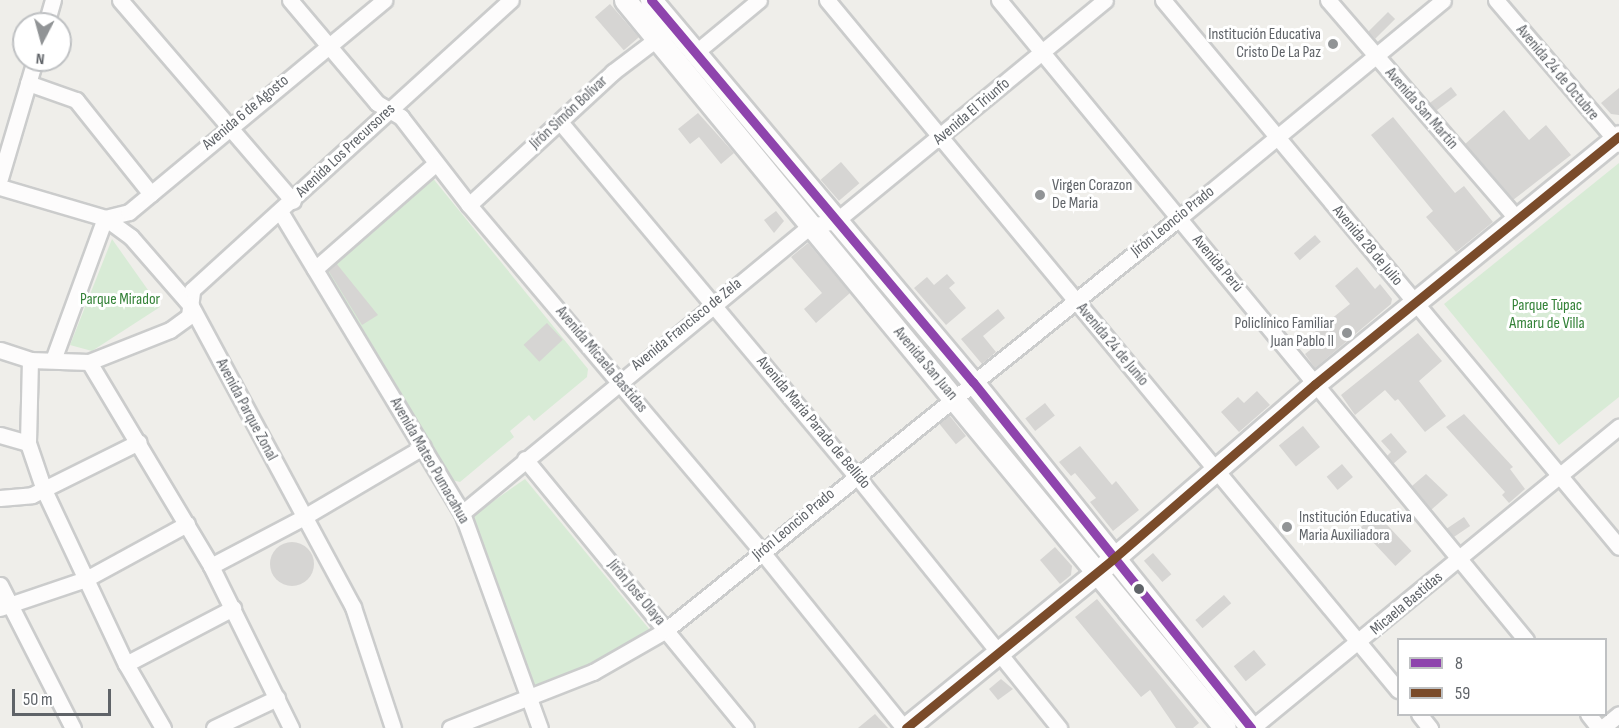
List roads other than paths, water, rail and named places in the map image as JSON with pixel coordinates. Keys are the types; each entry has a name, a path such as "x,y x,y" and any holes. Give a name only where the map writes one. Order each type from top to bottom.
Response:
{"main road":[{"name":"Avenida San Juan","path":"625,0 665,33 695,53 973,382 1113,560 1251,728"},
{"name":"Avenida San Juan","path":"651,0 665,33 810,226 1225,728"},
{"path":"905,728 1113,560 1315,384 1414,302 1516,218 1617,140"}],"street":[{"path":"120,0 230,125 293,201"},
{"name":"Avenida Micaela Bastidas","path":"290,0 377,103 401,117 435,164 762,552 905,728"},
{"name":"Avenida 6 de Agosto","path":"105,218 129,212 230,125 384,0"},
{"name":"Avenida Los Precursores","path":"89,362 170,330 189,316 192,290 280,213 511,0"},
{"path":"695,53 759,0"},
{"name":"Avenida 24 de Junio","path":"827,0 1397,689"},
{"name":"Avenida Perú","path":"999,0 1525,638"},
{"name":"Avenida El Triunfo","path":"836,221 941,138 1105,0"},
{"name":"Avenida 28 de Julio","path":"1163,0 1559,478 1619,547"},
{"name":"Avenida San Martín","path":"1328,0 1516,218"},
{"name":"Jirón Leoncio Prado","path":"450,728 530,700 593,672 666,630 855,474 953,399 1179,218 1443,0"},
{"name":"Avenida 24 de Octubre","path":"1496,0 1617,140"},
{"name":"Jirón Simón Bolívar","path":"469,205 561,123 613,72 665,33"},
{"path":"0,178 31,72"},
{"path":"28,83 76,100 151,194"},
{"name":"Avenida María Parado de Bellido","path":"561,123 855,474 1059,728"},
{"path":"315,269 435,164"},
{"name":"Avenida Parque Zonal","path":"0,187 105,218 131,237 191,306 353,608 393,728"},
{"name":"Avenida Mateo Pumacahua","path":"280,213 462,513 540,728"},
{"path":"53,360 105,218"},
{"name":"Avenida Francisco de Zela","path":"462,513 619,381 810,226 836,221"},
{"path":"0,350 30,360 89,362 139,442 211,566 291,728"},
{"path":"30,360 28,442 44,490 126,664 163,728"},
{"name":"Micaela Bastidas","path":"1251,728 1359,644 1619,427"},
{"path":"0,435 28,442"},
{"path":"0,498 44,490 139,442"},
{"path":"211,566 304,517 423,447"},
{"name":"Jirón José Olaya","path":"525,459 746,728"},
{"path":"5,606 86,579 187,524"},
{"path":"0,585 5,606 73,728"},
{"path":"126,664 233,608"},
{"path":"214,728 277,698"},
{"path":"1590,716 1600,728 1619,714"},
{"path":"1421,716 1430,728"}],"place":[{"name":"Institución Educativa Cristo De La Paz","path":"1333,44"},
{"name":"Virgen Corazon De Maria","path":"1040,195"},
{"name":"Policlínico Familiar Juan Pablo II","path":"1347,333"},
{"name":"Institución Educativa Maria Auxiliadora","path":"1287,527"}],"park label":[{"name":"Parque Mirador","path":"120,300"},
{"name":"Parque Túpac Amaru de Villa","path":"1547,315"}]}
